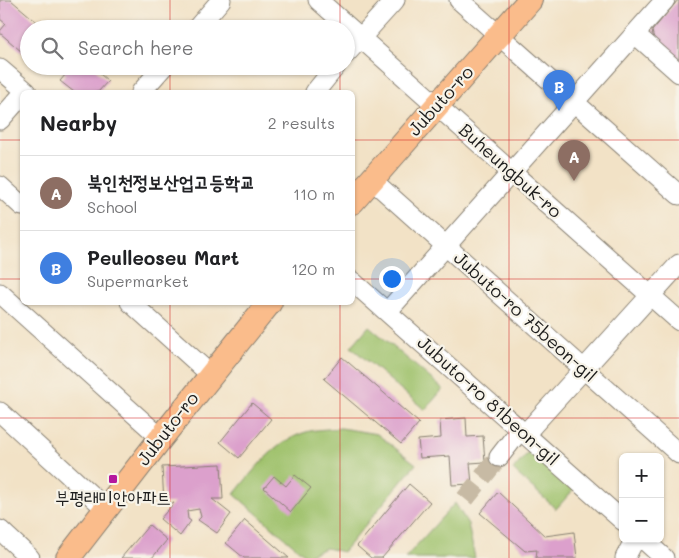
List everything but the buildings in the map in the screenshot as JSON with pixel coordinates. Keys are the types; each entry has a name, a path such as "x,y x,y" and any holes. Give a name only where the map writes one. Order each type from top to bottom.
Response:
{"main road":[{"name":"Jubuto-ro","path":"355,199 530,0"},
{"name":"Jubuto-ro","path":"68,558 266,305"}],"street":[{"path":"204,20 221,0"},
{"name":"Buheungbuk-ro","path":"318,0 341,20"},
{"path":"355,43 394,0"},
{"path":"459,0 679,195"},
{"path":"387,312 665,0"},
{"name":"Buheungbuk-ro","path":"355,33 679,321"},
{"path":"635,34 679,73"},
{"path":"0,69 22,90"},
{"path":"144,90 156,75"},
{"path":"317,90 329,75"},
{"path":"0,120 20,98"},
{"name":"Jubuto-ro 75beon-gil","path":"372,180 679,454"},
{"path":"0,186 20,204"},
{"path":"499,457 584,369 679,264"},
{"name":"Jubuto-ro 81beon-gil","path":"355,284 619,517"},
{"path":"0,293 161,438"},
{"path":"133,305 211,375"},
{"path":"0,412 106,509"},
{"path":"0,530 30,558"},
{"path":"625,558 633,543"},
{"path":"647,543 664,558"}],"green space":[{"path":"369,326 443,389 425,410 351,347"},
{"path":"341,428 377,434 416,464 343,552 326,548 306,556 234,494 267,456 287,441 310,431"},
{"path":"531,449 575,488 556,509 513,470"},
{"path":"455,503 468,524 475,558 405,558"}],"tunnel":[{"path":"465,499 499,457"}],"place":[{"name":"Peulleoseu Mart","path":"559,111"},
{"name":"북인천정보산업고등학교","path":"574,181"},
{"name":"부평래미안아파트","path":"113,479"}]}
